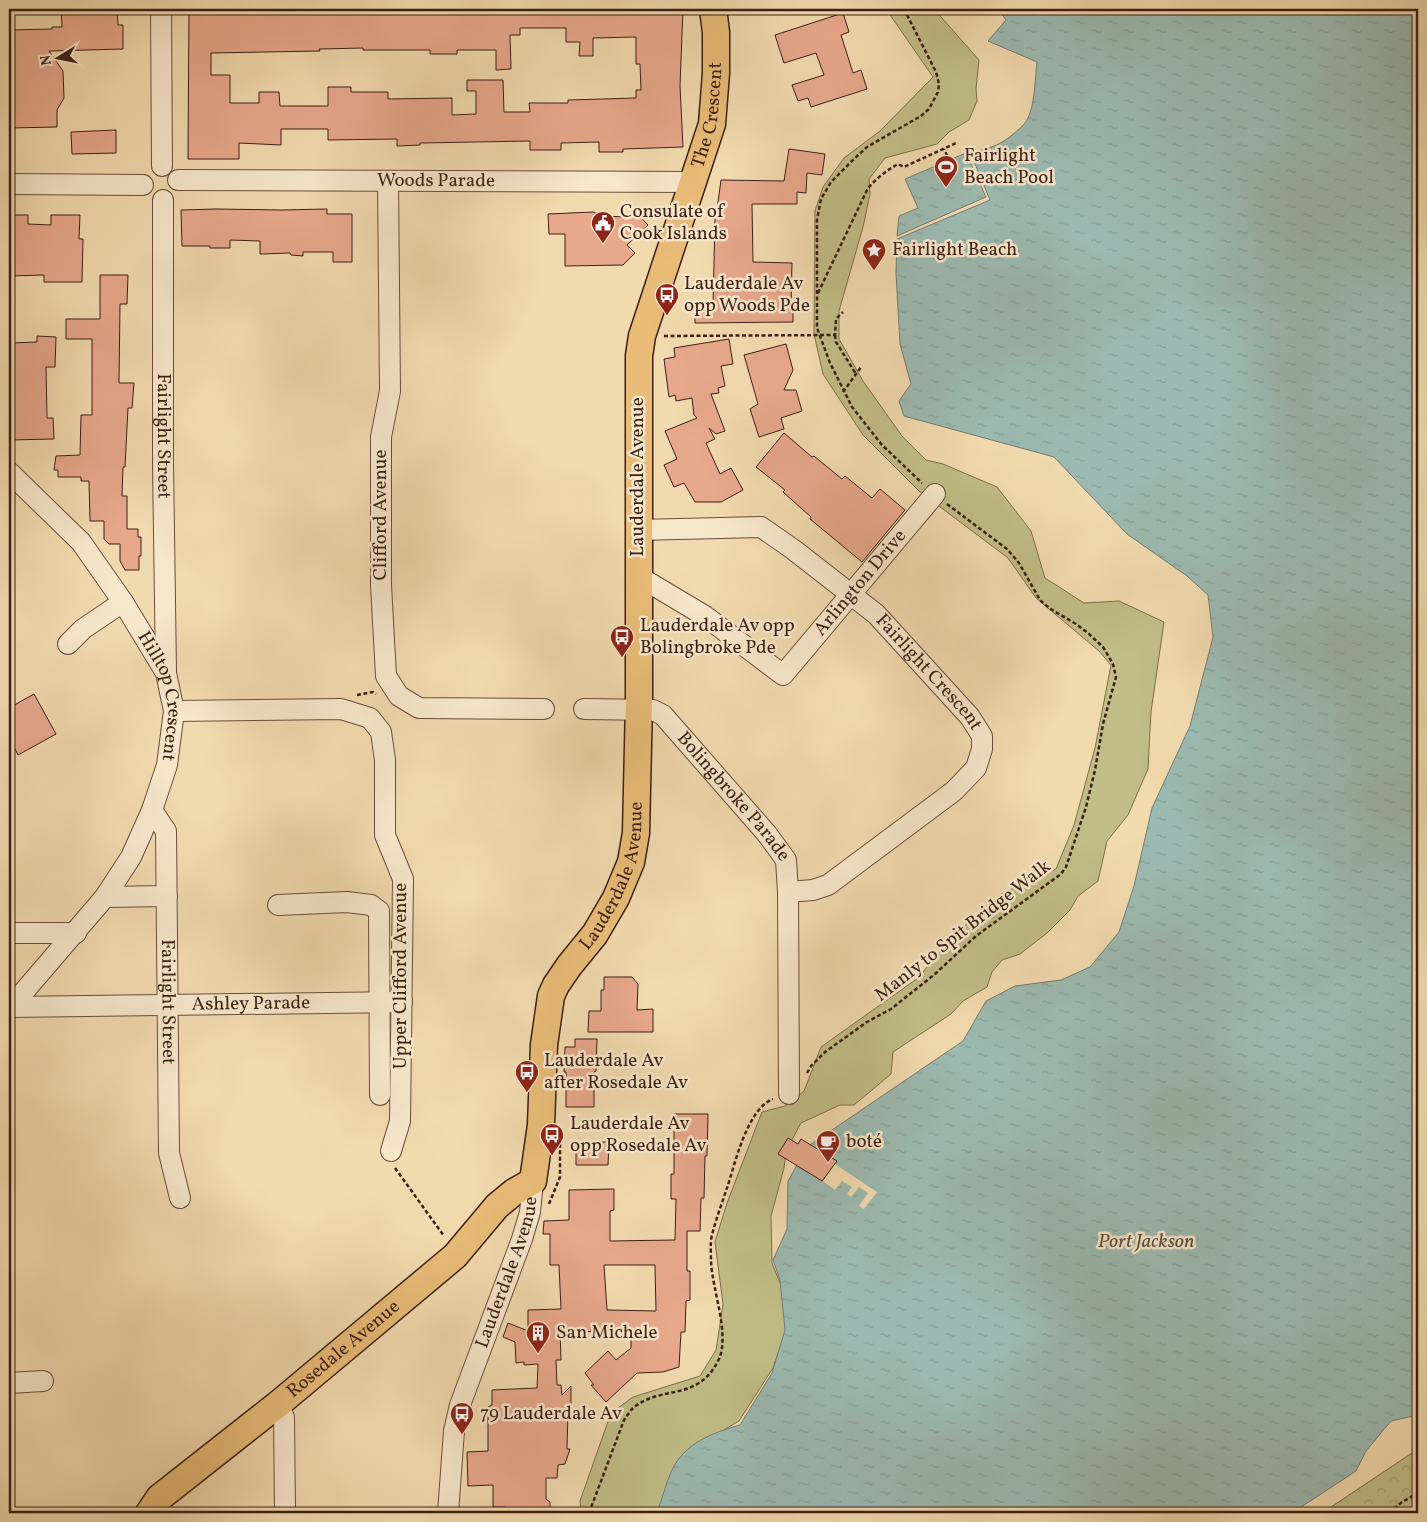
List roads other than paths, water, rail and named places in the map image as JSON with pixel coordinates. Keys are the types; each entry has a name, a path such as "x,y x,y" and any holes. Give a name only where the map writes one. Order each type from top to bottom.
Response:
{"main road":[{"name":"The Crescent","path":"682,218 712,124 716,45 713,9"},
{"name":"Lauderdale Avenue","path":"534,1181 541,1125 544,1045 551,996 568,966 606,918 631,862 637,817 639,356 656,338 682,218"},
{"name":"Rosedale Avenue","path":"149,1513 160,1498 277,1404 457,1253 497,1206 514,1192 534,1181"}],"street":[{"path":"161,9 162,166"},
{"path":"162,166 173,170 178,180 178,186 173,196 163,200 153,199 148,196 143,185 146,173 150,169 162,166"},
{"name":"Woods Parade","path":"178,180 694,182"},
{"name":"Clifford Avenue","path":"388,182 390,391 381,437 381,585 386,676 398,696 419,708 544,709"},
{"path":"9,184 143,185"},
{"name":"Fairlight Street","path":"163,200 163,463 166,673"},
{"name":"Hilltop Crescent","path":"9,472 81,542 123,602 166,673 174,711 167,765 152,810 131,857 105,897 76,933 9,1008"},
{"name":"Arlington Drive","path":"638,576 705,616 784,674 935,494"},
{"name":"Fairlight Crescent","path":"638,530 761,527 794,550 850,596 876,614 970,717 982,736 982,749 976,768 954,792 828,885 813,890 788,892"},
{"path":"68,644 83,629 123,602"},
{"name":"Upper Clifford Avenue","path":"174,711 341,709 370,718 381,732 385,760 385,835 403,878 400,1121 391,1151"},
{"name":"Bolingbroke Parade","path":"584,709 653,710 663,715 767,834 786,860 788,892 789,1094"},
{"name":"Fairlight Street","path":"152,810 166,831 170,1153 180,1198"},
{"path":"105,897 167,896"},
{"path":"278,905 346,902 372,905 379,911 380,1095"},
{"path":"9,933 76,933"},
{"name":"Ashley Parade","path":"9,1008 402,1002"},
{"name":"Lauderdale Avenue","path":"448,1513 454,1431 460,1405 522,1239 530,1212 534,1181"},
{"path":"9,1383 42,1381"},
{"path":"277,1404 284,1417 285,1513"}],"water":[{"name":"Port Jackson","path":"998,9 1418,9 1418,1415 1391,1421 1366,1451 1356,1471 1292,1513 658,1513 671,1472 683,1454 691,1446 709,1436 740,1425 772,1373 785,1330 780,1280 773,1260 787,1229 788,1181 807,1147 963,1041 986,1001 1015,986 1061,980 1090,967 1119,932 1134,886 1152,808 1190,726 1213,637 1208,595 1187,576 1127,534 1054,457 904,416 899,401 911,384 900,344 896,273 897,239 990,200 971,154 996,145 1010,137 1025,122 1032,107 1037,62 988,41 1006,20"},
{"name":"Fairlight Beach Pool","path":"966,153 986,197 897,236 899,216 918,208 905,179"}],"place":[{"name":"Fairlight Beach Pool","path":"946,188"},
{"name":"Consulate of Cook Islands","path":"603,244"},
{"name":"Fairlight Beach","path":"874,271"},
{"name":"Lauderdale Av opp Woods Pde","path":"667,316"},
{"name":"Lauderdale Av opp Bolingbroke Pde","path":"622,658"},
{"name":"Lauderdale Av after Rosedale Av","path":"527,1093"},
{"name":"Lauderdale Av opp Rosedale Av","path":"552,1156"},
{"name":"boté","path":"828,1163"},
{"name":"San Michele","path":"538,1354"},
{"name":"79 Lauderdale Av","path":"462,1435"}]}
